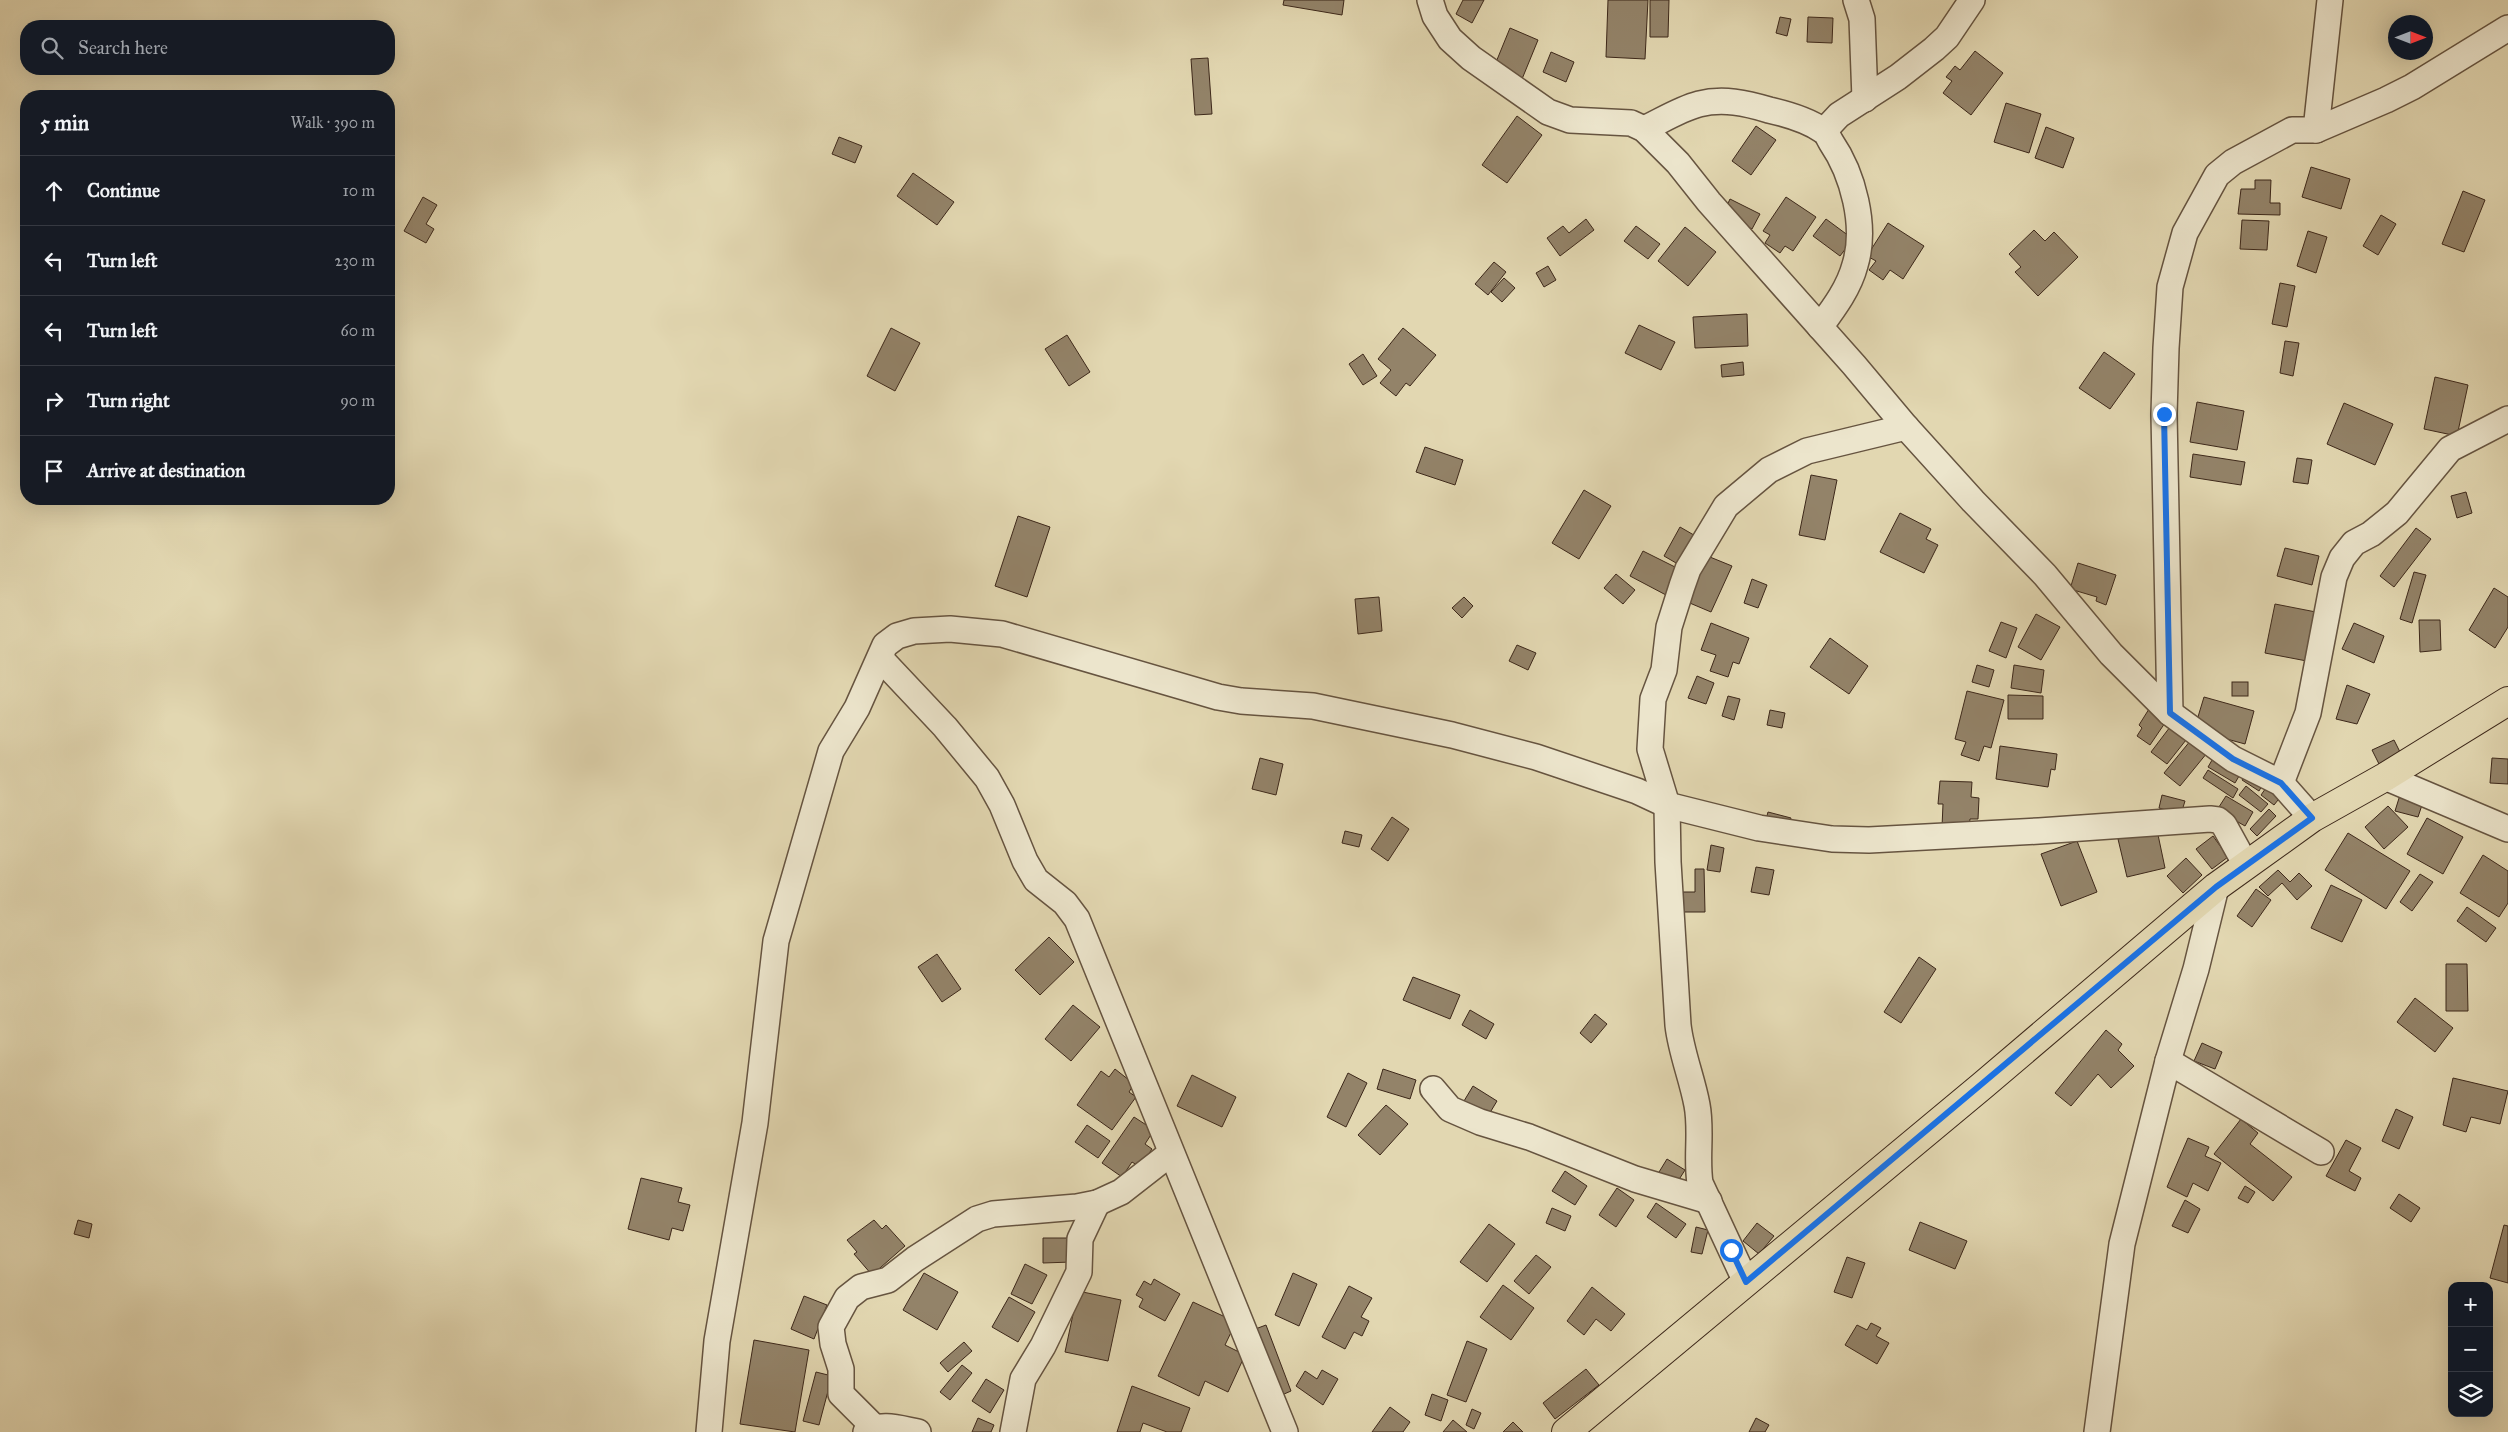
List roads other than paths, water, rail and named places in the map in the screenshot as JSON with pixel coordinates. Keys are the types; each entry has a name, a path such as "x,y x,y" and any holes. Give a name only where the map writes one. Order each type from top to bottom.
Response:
{"main road":[{"path":"1566,1432 2216,887 2312,818 2385,777 2508,701"}],"street":[{"path":"1430,0 1435,16 1450,39 1471,58 1548,112 1570,120 1631,123 1644,129 1678,163 1709,202 1906,427 1973,501 2045,575 2111,654 2170,713 2233,759 2281,783 2312,818"},
{"path":"1856,0 1862,19 1864,99"},
{"path":"1824,131 1839,115 1898,77 1934,49 1947,37 1972,0"},
{"path":"2316,130 2330,0"},
{"path":"2170,713 2164,414 2167,320 2170,287 2177,256 2192,219 2217,175 2233,162 2292,130 2316,130 2367,109 2412,87 2508,28"},
{"path":"1644,129 1698,104 1717,101 1741,102 1779,112 1824,131 1840,155 1849,176 1860,231 1856,262 1851,277 1820,327"},
{"path":"2281,783 2308,713 2334,577 2342,558 2354,543 2371,534 2397,513 2450,449 2508,419"},
{"path":"1746,1282 1709,1202 1699,1175 1697,1105 1680,1042 1678,1025 1668,870 1667,805 1650,749 1653,699 1666,660 1669,627 1688,569 1726,506 1769,470 1807,451 1906,427"},
{"path":"709,1432 717,1341 755,1123 776,941 831,750 857,708 885,645 897,636 914,631 950,629 1002,634 1218,697 1241,701 1312,706 1461,737 1536,756 1637,791 1667,805 1759,828 1844,840 2038,832 2210,819 2218,820 2224,826 2246,865"},
{"path":"880,658 946,727 987,778 1002,805 1025,861 1036,880 1065,903 1077,919 1285,1432"},
{"path":"2385,777 2508,829"},
{"path":"2097,1432 2122,1244 2168,1061 2196,969 2216,887"},
{"path":"2168,1061 2321,1152"},
{"path":"1434,1089 1450,1109 1480,1122 1529,1137 1635,1178 1709,1202"},
{"path":"918,1432 870,1429 841,1394 841,1369 833,1344 831,1327 847,1298 861,1287 888,1280 915,1259 977,1219 993,1214 1077,1207 1097,1202 1121,1192 1171,1153"},
{"path":"1013,1432 1023,1379 1043,1346 1079,1272 1080,1239 1097,1202"}]}
